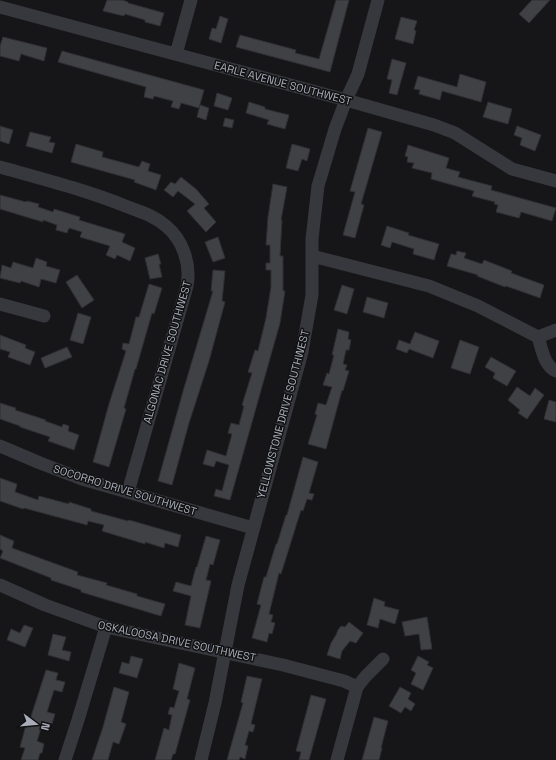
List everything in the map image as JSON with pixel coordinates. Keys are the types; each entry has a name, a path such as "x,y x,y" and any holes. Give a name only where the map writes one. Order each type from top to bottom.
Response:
{"street":[{"path":"176,54 191,0"},
{"name":"YELLOWSTONE DRIVE SOUTHWEST","path":"201,760 211,722 236,591 302,352 312,295 312,239 318,186 346,100 358,74 378,0"},
{"name":"EARLE AVENUE SOUTHWEST","path":"1,4 441,127 472,143 500,163 512,169 556,181"},
{"name":"ALGONAC DRIVE SOUTHWEST","path":"0,168 94,194 150,216 160,221 170,229 178,239 184,251 188,272 187,286 128,492"},
{"path":"312,256 429,286 478,306 538,337 545,359 552,369 556,371"},
{"path":"0,304 44,316"},
{"path":"538,337 556,330"},
{"name":"SOCORRO DRIVE SOUTHWEST","path":"0,446 68,474 253,528"},
{"name":"OSKALOOSA DRIVE SOUTHWEST","path":"0,585 45,605 106,627 283,665 344,681 357,687"},
{"path":"65,760 106,627"},
{"path":"337,760 357,687 383,659"}],"building":[{"path":"107,0 122,0 164,13 160,26 125,14 124,16 103,11"},
{"path":"336,0 349,0 330,72 236,47 240,35 296,50 295,53 319,59"},
{"path":"532,0 550,0 529,23 519,14"},
{"path":"220,16 228,19 221,43 209,39 212,28 216,29"},
{"path":"401,17 417,21 414,30 416,31 413,44 395,39"},
{"path":"3,37 47,48 44,61 21,54 19,61 0,56 0,46"},
{"path":"62,51 204,90 199,108 181,103 179,109 171,107 173,101 154,96 153,99 144,97 146,87 58,62"},
{"path":"392,59 406,63 397,95 389,93 392,80 387,79"},
{"path":"460,74 486,82 481,102 442,91 440,100 419,94 420,90 414,89 418,76 457,87"},
{"path":"217,93 232,98 228,110 214,106"},
{"path":"249,102 265,107 265,109 289,115 285,129 267,124 269,120 246,113"},
{"path":"488,102 512,109 508,124 483,117"},
{"path":"200,105 209,108 206,120 197,117"},
{"path":"225,118 234,120 232,128 223,126"},
{"path":"0,126 13,130 9,144 0,141"},
{"path":"517,126 541,135 535,151 520,145 522,138 514,135"},
{"path":"368,128 382,132 361,204 364,205 355,238 343,235 355,192 350,191"},
{"path":"30,132 51,137 49,142 55,143 52,153 26,146"},
{"path":"76,144 103,152 102,157 139,167 142,161 150,164 148,171 161,175 156,190 134,182 135,180 71,162"},
{"path":"292,144 310,149 307,161 302,159 298,171 286,168"},
{"path":"408,145 449,158 446,168 460,172 458,177 492,186 491,190 556,208 552,221 521,212 519,218 496,212 498,205 494,204 495,202 472,196 474,191 431,179 432,173 412,168 414,163 407,162 408,157 405,156"},
{"path":"181,177 196,189 209,204 204,208 216,222 206,232 187,211 195,204 178,191 173,197 164,190 171,182 175,184"},
{"path":"273,184 287,187 281,220 280,256 283,256 283,291 285,291 280,323 230,500 214,496 216,489 222,491 229,465 216,461 214,467 203,464 207,450 226,456 232,434 228,433 231,423 239,425 244,406 242,405 252,373 248,372 255,350 258,351 266,318 271,287 271,270 266,270 266,263 270,263 270,245 266,245 268,217"},
{"path":"0,195 39,204 38,207 53,212 54,209 80,217 79,220 125,234 122,242 135,248 130,261 117,255 115,259 106,255 110,246 80,237 82,232 69,228 67,233 56,230 57,225 0,209"},
{"path":"387,226 409,233 408,235 439,244 434,260 413,254 414,249 392,242 390,248 381,245"},
{"path":"218,237 225,258 213,262 205,242"},
{"path":"457,251 466,253 464,258 482,264 484,260 512,271 511,273 544,285 540,298 506,286 505,287 477,276 478,275 447,266 451,254 456,255"},
{"path":"158,254 161,264 159,264 162,277 150,279 145,258"},
{"path":"36,258 47,262 46,266 60,270 56,283 41,279 39,287 21,281 20,283 0,278 2,265 11,268 13,262 33,268"},
{"path":"213,270 225,271 222,301 225,302 172,485 158,481 213,291 211,291"},
{"path":"77,275 94,300 82,308 66,282"},
{"path":"149,284 162,288 154,314 152,313 135,369 124,408 126,409 109,467 93,462 126,351 122,349 123,343 129,344 136,317 139,317"},
{"path":"342,285 354,289 347,314 334,310"},
{"path":"367,297 388,303 384,318 363,312"},
{"path":"78,313 91,317 83,344 70,340"},
{"path":"338,329 349,332 348,339 351,340 349,350 346,350 343,364 347,365 345,370 349,371 343,391 342,390 326,449 308,444 317,415 315,414 318,403 326,405 332,387 323,385 327,373 329,374"},
{"path":"415,332 439,341 433,358 409,349 407,353 396,349 399,340 410,344"},
{"path":"0,335 26,345 25,348 35,352 30,365 8,357 10,352 0,349"},
{"path":"460,340 479,347 470,374 451,368"},
{"path":"67,347 72,357 45,368 41,358"},
{"path":"491,357 516,371 507,386 493,378 495,373 485,367"},
{"path":"517,387 530,396 535,388 544,395 527,419 518,413 520,410 508,400"},
{"path":"549,400 556,402 556,422 544,419"},
{"path":"0,403 62,427 63,424 69,426 68,431 79,435 74,450 48,441 50,437 0,419"},
{"path":"303,457 318,462 309,493 314,494 312,500 307,499 303,511 301,510 281,574 279,573 269,614 273,615 271,622 275,623 272,634 269,633 267,642 252,638 261,605 257,604 264,577 266,577 287,515"},
{"path":"0,478 17,484 15,492 38,500 39,496 69,504 69,502 91,509 91,511 181,535 178,547 165,543 164,548 145,542 145,544 102,531 104,525 88,521 87,525 24,508 23,509 0,501"},
{"path":"0,535 14,541 12,548 78,572 77,575 107,583 106,585 165,604 161,616 81,592 81,590 51,580 51,578 0,558 3,551 0,549"},
{"path":"206,536 220,540 213,565 210,564 206,580 211,581 200,628 185,625 191,596 173,591 176,582 191,586"},
{"path":"374,598 385,602 384,606 399,610 395,624 380,619 378,628 367,625"},
{"path":"427,617 432,649 421,650 419,634 405,636 402,622"},
{"path":"349,622 363,633 356,643 350,641 342,651 340,659 327,655 338,630 341,626 345,627"},
{"path":"24,625 33,628 25,647 7,640 11,629 20,633"},
{"path":"53,634 66,637 62,650 71,652 69,661 48,655"},
{"path":"131,656 143,659 137,678 119,673 122,662 129,664"},
{"path":"418,656 429,662 427,665 433,668 423,690 411,684 416,673 411,670"},
{"path":"179,663 195,668 187,699 190,700 175,754 173,754 171,760 155,760 164,728 169,730 172,715 168,714 170,707 174,708 179,691 173,689"},
{"path":"46,670 58,673 56,680 65,682 62,692 54,690 47,712 55,714 52,724 43,722 37,741 44,744 42,753 40,753 38,760 21,760 25,748 20,747 26,725 28,726"},
{"path":"247,676 262,679 251,724 255,725 253,732 249,731 245,745 248,746 245,759 240,757 239,760 227,760 243,703 241,702"},
{"path":"114,687 129,692 121,722 126,724 119,744 113,742 108,760 92,760 103,727"},
{"path":"400,687 411,693 408,699 415,704 411,711 405,707 401,713 389,706"},
{"path":"311,695 326,699 309,760 299,760 301,752 296,751"},
{"path":"374,717 388,721 379,760 362,760"}]}
